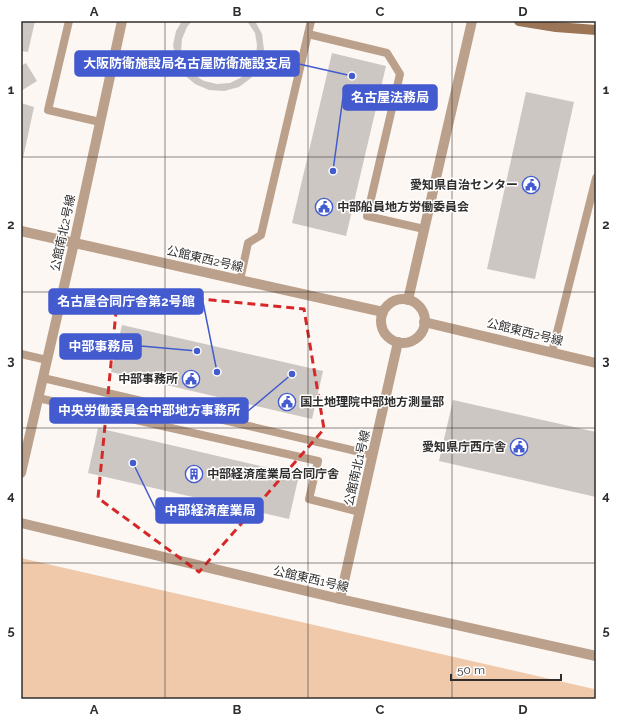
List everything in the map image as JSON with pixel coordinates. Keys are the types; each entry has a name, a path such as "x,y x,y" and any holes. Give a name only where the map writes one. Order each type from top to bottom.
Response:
{"main road":[{"path":"519,21 556,27 596,30"}],"street":[{"name":"公館南北2号線","path":"21,473 74,243 122,21"},
{"path":"408,300 472,21"},
{"name":"公館東西2号線","path":"21,231 382,312"},
{"path":"396,300 408,300 415,303 424,314 423,329 413,340 406,342 392,340 381,325 382,312 396,300"},
{"name":"公館東西2号線","path":"424,322 596,363"},
{"name":"公館南北1号線","path":"340,599 398,342"},
{"name":"公館東西1号線","path":"21,523 340,599 596,656"}],"lane":[{"path":"69,21 48,110 100,122"},
{"path":"240,280 248,243 261,235 311,21"},
{"path":"308,34 387,53 400,74 367,216 424,229"},
{"path":"552,352 596,178"},
{"path":"21,354 47,360"},
{"path":"43,378 373,455"},
{"path":"38,398 318,461 308,500 360,512"}],"highlighted area":[{"path":"118,291 304,309 324,429 199,572 98,498"}],"shaded area":[{"path":"21,558 594,689 596,699 21,699"}],"building":[{"path":"21,21 35,21 28,52 21,51"},
{"path":"182,21 192,21 187,27 182,39 181,52 185,64 193,74 204,81 217,84 230,83 242,77 250,68 256,57 257,45 255,33 247,21 255,21 262,34 264,50 260,65 251,78 239,87 224,91 209,90 195,84 183,74 176,60 173,45 176,31"},
{"path":"332,53 386,66 346,236 292,223"},
{"path":"26,63 37,81 21,91 21,66"},
{"name":"愛知県自治センター","path":"526,92 574,102 535,279 487,269"},
{"path":"21,103 34,107 22,163 21,163"},
{"path":"122,325 323,371 312,419 111,372"},
{"name":"愛知県庁西庁舎","path":"453,400 596,432 596,497 439,461"},
{"name":"中部経済産業局合同庁舎","path":"98,428 299,475 289,519 88,473"}],"place":[{"name":"大阪防衛施設局名古屋防衛施設支局","path":"352,76"},
{"name":"名古屋法務局","path":"333,171"},
{"name":"愛知県自治センター","path":"531,185"},
{"name":"中部船員地方労働委員会","path":"324,207"},
{"name":"中部事務局","path":"197,351"},
{"name":"名古屋合同庁舎第2号館","path":"217,372"},
{"name":"中央労働委員会中部地方事務所","path":"292,374"},
{"name":"中部事務所","path":"191,379"},
{"name":"国土地理院中部地方測量部","path":"287,402"},
{"name":"愛知県庁西庁舎","path":"519,447"},
{"name":"中部経済産業局","path":"133,463"},
{"name":"中部経済産業局合同庁舎","path":"194,474"}]}
